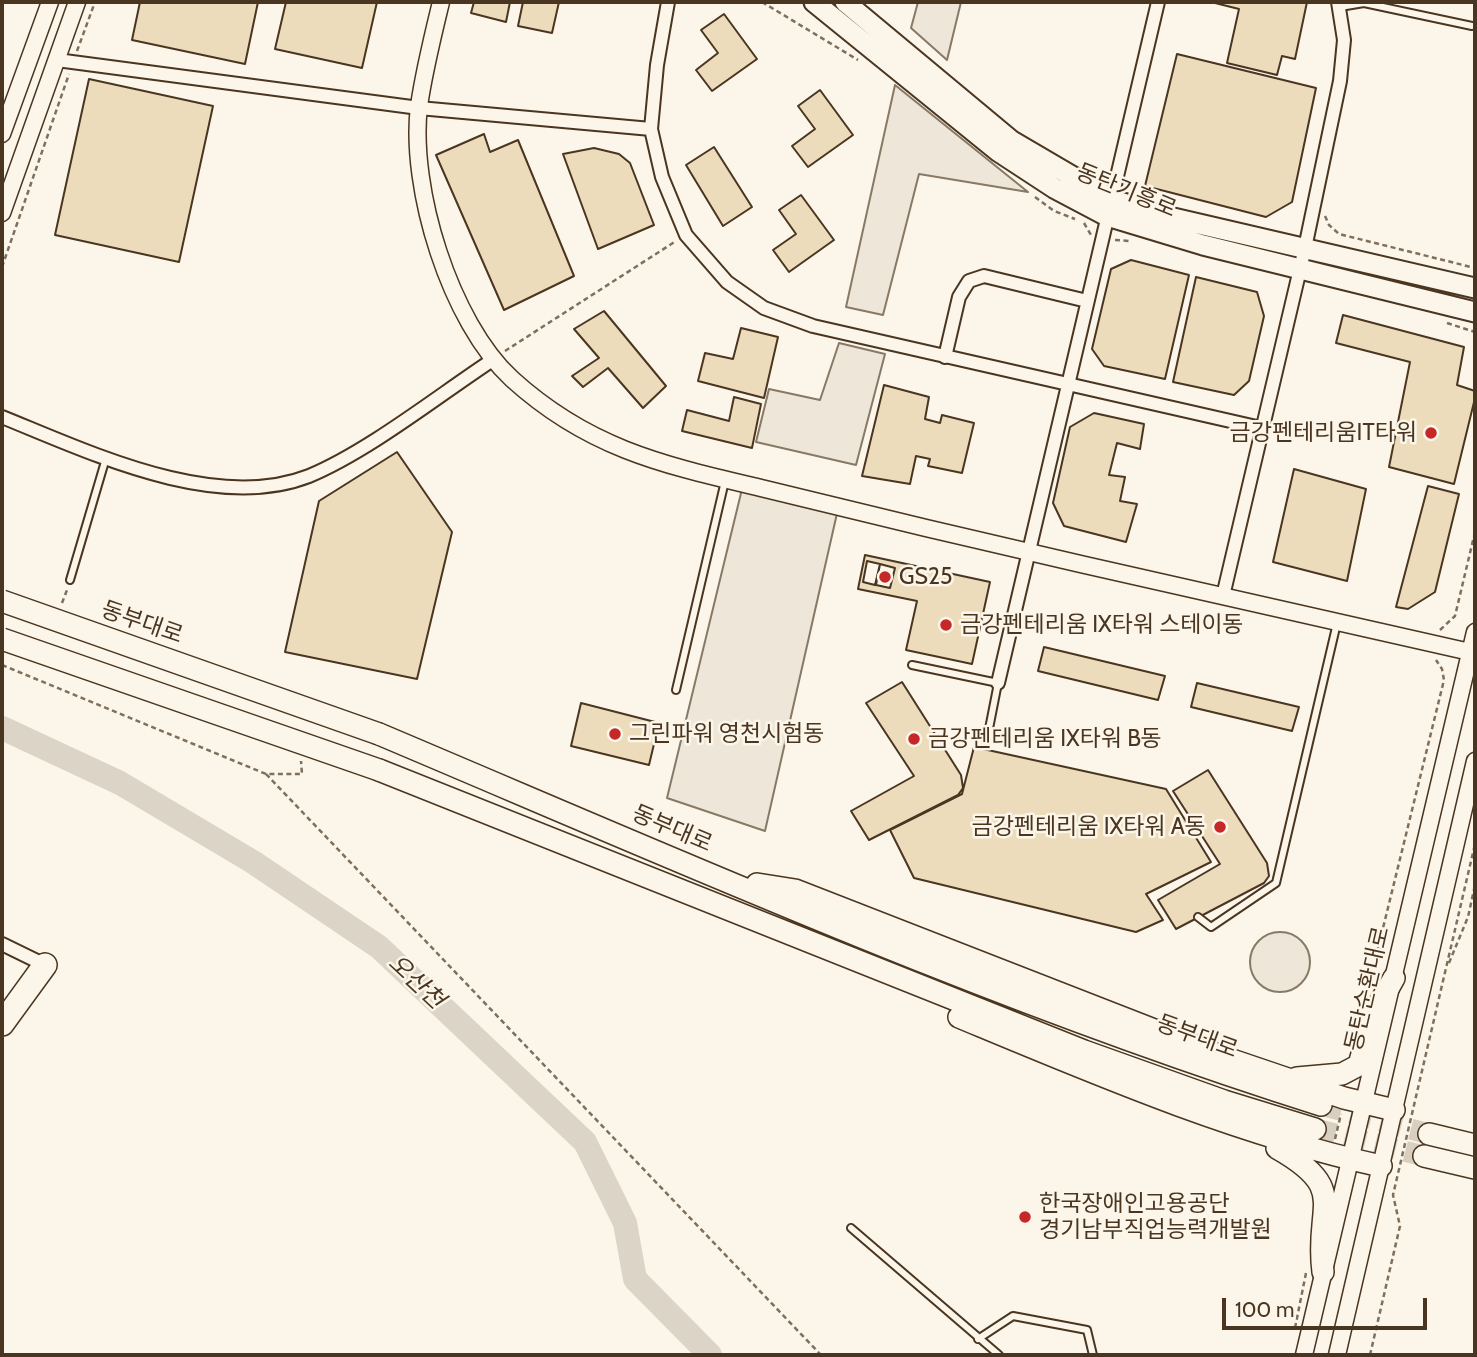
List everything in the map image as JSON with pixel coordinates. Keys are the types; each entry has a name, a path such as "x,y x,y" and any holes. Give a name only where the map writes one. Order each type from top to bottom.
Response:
{"highway":[{"name":"동부대로","path":"2,601 379,734 720,878 1197,1066 1321,1105"},
{"path":"2,639 379,770 1084,1051 1224,1101 1315,1129"},
{"path":"720,878 795,890 1213,1053 1355,1100 1394,1110"},
{"path":"653,881 750,929 1055,1057 1241,1128 1381,1166"},
{"path":"2,1024 45,965"},
{"path":"1290,1079 1342,1074 1359,1065 1372,1017 1394,978"},
{"path":"1241,1128 1303,1163 1325,1190 1326,1211 1319,1244 1323,1272"},
{"path":"1429,1134 1475,1145"},
{"path":"1424,1156 1475,1168"}],"main road":[{"name":"동탄기흥로","path":"814,2 999,152 1054,188 1109,207 1156,214 1475,288"},
{"name":"동탄기흥로","path":"845,2 1012,141 1109,207 1164,235 1475,312"}],"street":[{"path":"2,134 50,2"},
{"path":"2,213 65,61 77,2"},
{"path":"441,2 419,108 421,177 435,244 459,302 494,359 553,412 596,438 656,463 1027,552 1471,652"},
{"path":"668,2 657,65 651,129 662,177 686,235 727,282 764,308 813,326 1261,428"},
{"path":"998,683 1158,2"},
{"path":"1223,596 1305,248 1340,81 1344,40 1339,4"},
{"path":"65,61 419,108 651,129"},
{"path":"945,357 959,297 969,281 984,276 1087,300"},
{"path":"2,417 183,484 253,487 307,477 350,454 494,359"},
{"name":"동탄순환대로","path":"1304,1355 1323,1272 1341,1157 1355,1100 1394,978 1475,632"},
{"path":"1337,1355 1475,761"},
{"path":"2,944 45,965"}],"lane":[{"path":"1339,4 1364,3 1472,26"},
{"path":"71,580 106,457"},
{"path":"676,690 726,480"},
{"path":"1198,917 1210,927 1276,883 1337,622"},
{"path":"912,665 998,683 986,744"},
{"path":"852,1228 999,1355"},
{"path":"978,1339 1013,1316 1030,1317 1087,1330 1093,1355"}],"path":[{"path":"2,267 65,61 95,2"},
{"path":"1325,211 1329,225 1339,234 1475,268"},
{"path":"494,359 686,235"},
{"path":"1441,629 1455,616 1475,533"},
{"path":"61,608 71,580"},
{"path":"1367,991 1444,680 1442,669 1434,658"},
{"path":"2,665 266,774 302,774"},
{"path":"266,774 821,1355"},
{"path":"1370,1355 1400,1226 1393,1195 1475,844"},
{"path":"1445,972 1468,917 1475,885"},
{"path":"1341,1157 1355,1100"}],"shaded area":[{"path":"918,2 961,2 947,60 911,28"},
{"path":"895,85 1028,192 919,174 883,315 846,307"},
{"path":"839,343 885,354 856,465 756,442 769,389 820,400"},
{"path":"742,489 838,509 765,831 667,798"},
{"path":"1280,932 1297,937 1305,945 1310,962 1305,979 1297,987 1280,992 1263,987 1255,979 1250,962 1255,945 1263,937"}],"building":[{"path":"140,2 258,2 245,64 132,40"},
{"path":"286,2 377,2 362,68 275,49"},
{"path":"474,2 510,2 506,22 471,13"},
{"path":"523,2 559,2 552,33 518,26"},
{"path":"1211,2 1307,2 1295,59 1282,56 1277,75 1227,63 1239,9"},
{"path":"724,14 757,59 712,91 696,70 718,53 701,30"},
{"path":"1177,54 1316,88 1292,202 1266,217 1145,186"},
{"path":"89,79 213,106 179,262 55,235"},
{"path":"820,90 853,135 808,167 792,146 815,129 798,106"},
{"path":"484,134 490,152 518,140 574,276 504,310 436,155"},
{"path":"714,147 752,207 723,226 686,165"},
{"path":"594,148 619,154 630,163 654,225 598,249 563,154"},
{"path":"801,195 834,240 789,272 773,250 796,234 779,210"},
{"path":"1131,260 1189,275 1165,379 1104,366 1092,349 1111,269"},
{"path":"1196,277 1257,292 1264,316 1249,381 1234,395 1173,382"},
{"path":"604,311 666,386 643,408 608,368 583,387 572,376 599,358 574,329"},
{"name":"금강펜테리움IT타워","path":"1343,315 1464,347 1457,385 1475,391 1475,398 1454,484 1389,467 1410,362 1336,343"},
{"path":"741,328 778,337 764,398 698,381 705,353 733,359"},
{"path":"884,385 929,397 925,419 940,423 942,415 974,423 962,473 928,466 930,459 916,456 910,484 862,476"},
{"path":"734,397 761,404 752,448 682,431 687,410 729,421"},
{"path":"1094,413 1144,424 1140,449 1117,443 1109,475 1125,477 1120,501 1137,504 1126,542 1064,526 1053,503 1070,427"},
{"path":"397,452 452,532 417,679 285,652 319,501"},
{"path":"1294,469 1366,489 1347,581 1273,562"},
{"path":"1428,486 1459,494 1435,592 1408,609 1396,607"},
{"name":"금강펜테리움 IX타워 스테이동","path":"865,555 990,582 972,664 906,650 917,601 858,589"},
{"path":"867,561 880,564 875,585 863,582"},
{"name":"GS25","path":"880,564 895,568 890,588 876,585"},
{"path":"1044,647 1165,676 1158,700 1038,671"},
{"name":"금강펜테리움 IX타워 B동","path":"902,682 961,775 963,788 958,795 869,840 851,811 914,776 866,703"},
{"path":"1197,683 1299,707 1292,731 1191,707"},
{"name":"그린파워 영천시험동","path":"581,703 659,723 649,765 571,746"},
{"path":"974,747 1166,789 1211,862 1146,894 1163,920 1136,932 914,878 890,830 962,794"},
{"name":"금강펜테리움 IX타워 A동","path":"1208,770 1267,863 1269,876 1264,883 1176,929 1158,900 1220,864 1173,791"}],"waterway":[{"name":"오산천","path":"2,728 120,783 253,862 379,947 585,1142 625,1223 635,1279 710,1355"}],"tunnel":[{"path":"1321,1105 1429,1134"},
{"path":"1315,1129 1424,1156"}],"place":[{"name":"금강펜테리움IT타워","path":"1431,433"},
{"name":"GS25","path":"885,577"},
{"name":"금강펜테리움 IX타워 스테이동","path":"946,625"},
{"name":"그린파워 영천시험동","path":"615,734"},
{"name":"금강펜테리움 IX타워 B동","path":"914,739"},
{"name":"금강펜테리움 IX타워 A동","path":"1220,827"},
{"name":"한국장애인고용공단 경기남부직업능력개발원","path":"1025,1217"}]}
